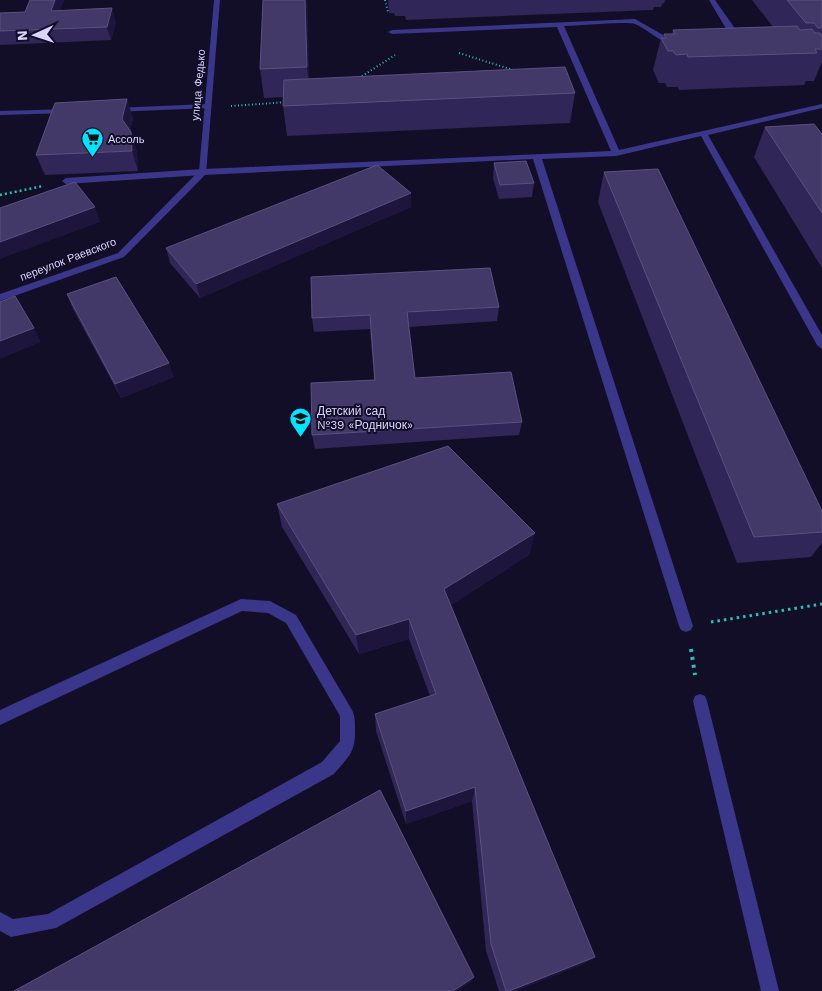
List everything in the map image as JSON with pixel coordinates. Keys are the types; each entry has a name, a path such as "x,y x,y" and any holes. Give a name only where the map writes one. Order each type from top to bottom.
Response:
{"street":[{"name":"улица Федько","path":"203,172 217,0"},
{"path":"712,0 739,40 730,40"},
{"path":"392,32 635,21 670,42 690,41"},
{"path":"559,24 616,153"},
{"path":"99,110 208,106"},
{"path":"66,181 203,172 616,153 822,106"},
{"path":"0,113 79,110"},
{"path":"704,133 822,345"},
{"path":"537,157 686,626"},
{"name":"переулок Раевского","path":"0,298 121,255 203,172"},
{"path":"0,718 241,605 270,607 291,620 347,715 348,744 328,768 50,922 11,928 0,921"},
{"path":"700,700 770,991"}],"path":[{"path":"354,81 396,56 385,0"},
{"path":"458,53 514,71"},
{"path":"234,106 292,102"},
{"path":"0,195 66,181"},
{"path":"700,700 686,626 822,604"}],"building":[{"path":"30,0 55,0 51,11 112,8 107,27 0,31 0,13 25,12"},
{"path":"263,0 305,0 307,67 260,69"},
{"path":"787,0 822,0 822,28 818,28 814,23 806,23"},
{"path":"797,26 800,30 812,29 815,33 820,33 822,36 822,49 815,49 817,53 688,57 687,54 676,55 673,51 668,51 661,38 666,38 664,34 675,34 673,30"},
{"path":"565,67 575,93 283,106 284,80"},
{"path":"127,99 122,119 131,132 132,151 36,155 55,103"},
{"path":"814,124 822,134 822,213 765,127"},
{"path":"526,161 534,183 500,185 494,163"},
{"path":"377,165 411,193 196,284 166,248"},
{"path":"658,169 822,511 822,532 754,537 604,172"},
{"path":"75,182 95,207 0,242 0,208"},
{"path":"490,268 499,307 407,312 415,378 511,372 522,422 312,435 311,383 375,380 370,315 312,318 311,277"},
{"path":"116,277 169,363 115,384 67,294"},
{"path":"15,296 34,328 0,341 0,302"},
{"path":"448,446 535,533 444,589 595,957 509,991 506,991 491,944 475,787 406,811 375,714 436,694 409,619 356,635 277,504"},
{"path":"380,790 474,977 453,991 14,991"}],"place":[{"name":"Ассоль","path":"92,158"},
{"name":"Детский сад №39 «Родничок»","path":"301,437"}]}
